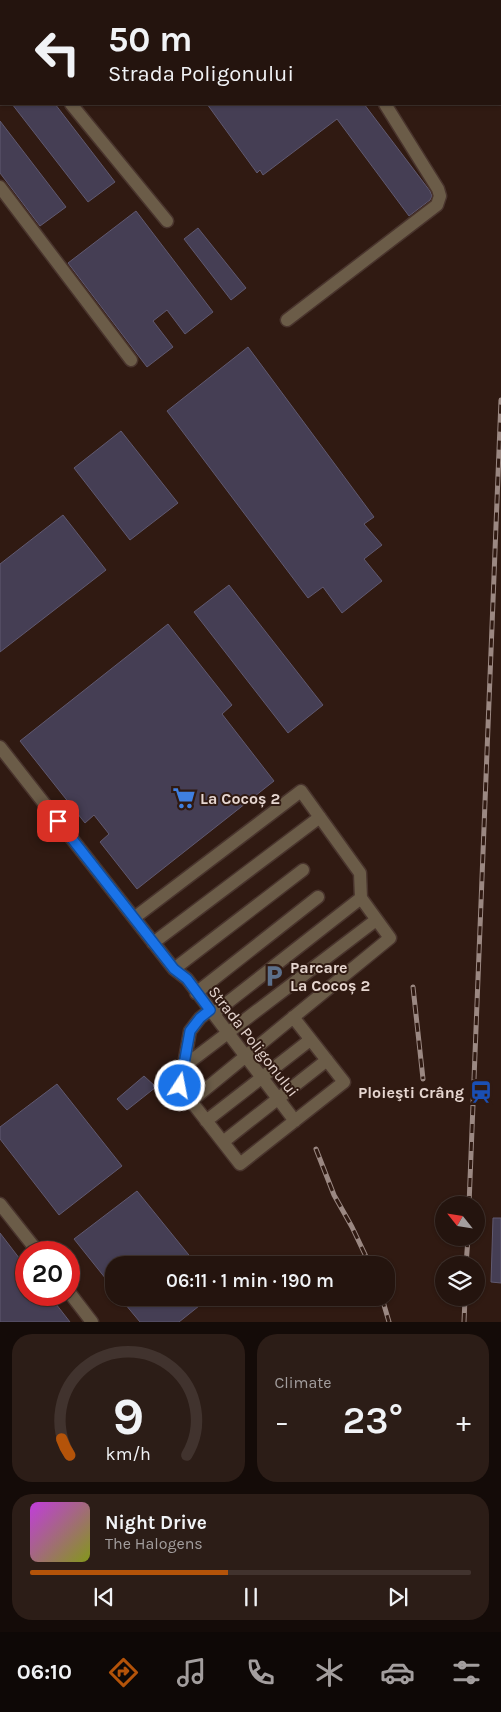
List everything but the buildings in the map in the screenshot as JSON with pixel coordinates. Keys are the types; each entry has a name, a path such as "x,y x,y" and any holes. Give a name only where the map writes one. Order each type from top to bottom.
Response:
{"lane":[{"path":"72,105 167,222"},
{"path":"288,320 437,205 440,196 438,189 386,105"},
{"path":"0,188 131,360"},
{"name":"Strada Poligonului","path":"0,747 153,943 174,969 187,979 295,1121"},
{"path":"134,918 301,791 360,873 361,898 390,938 190,1101"},
{"path":"153,943 320,817"},
{"path":"174,969 303,870"},
{"path":"196,993 318,896"},
{"path":"293,1017 344,1082 240,1164 180,1086 190,1031 200,1018 211,1012 361,898"},
{"path":"183,1067 376,920"},
{"path":"206,1121 310,1040"},
{"path":"223,1142 327,1060"},
{"path":"0,1204 29,1241"},
{"path":"80,1306 92,1322"}],"railway":[{"path":"469,1196 501,400"},
{"path":"413,987 423,1079"},
{"path":"316,1149 334,1195 366,1256"},
{"path":"467,1246 467,1256"},
{"path":"384,1306 389,1322"},
{"path":"464,1322 465,1306"}],"place":[{"name":"La Cocoș 2","path":"184,798"},
{"name":"Parcare La Cocoș 2","path":"274,976"},
{"name":"Ploieşti Crâng","path":"481,1092"}],"route":[{"path":"58,821 174,969 187,979 210,1010 200,1018 190,1031 180,1086"}]}
